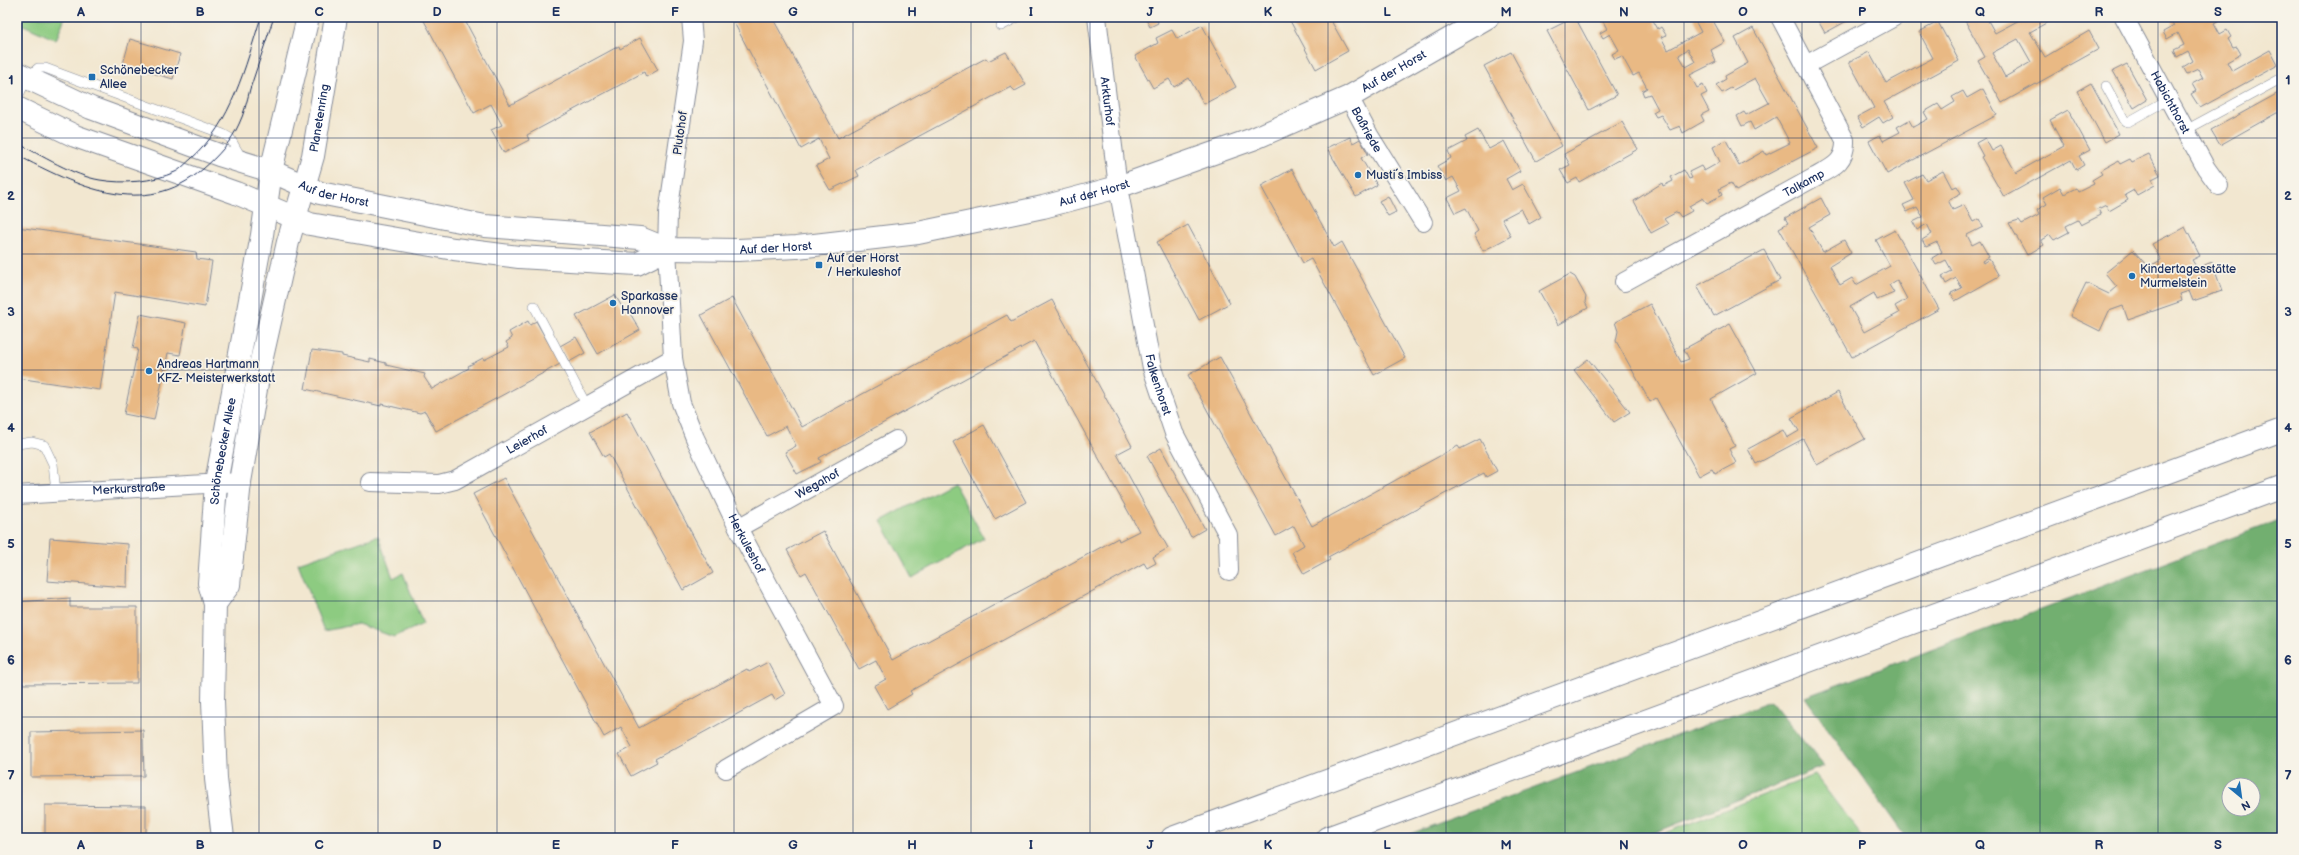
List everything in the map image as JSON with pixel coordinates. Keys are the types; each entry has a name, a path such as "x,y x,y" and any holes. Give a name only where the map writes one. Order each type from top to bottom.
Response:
{"main road":[{"path":"265,205 270,171 308,17"},
{"name":"Planetenring","path":"295,218 315,145 336,17"},
{"name":"Auf der Horst","path":"22,76 91,108 219,155 270,171 320,193 486,226 640,238 667,249 738,250 797,247 918,233 1043,207 1118,187 1253,139 1349,97 1488,17"},
{"name":"Auf der Horst","path":"17,108 75,136 265,205 310,224 454,249 519,257 637,264 667,249"},
{"name":"Schönebecker Allee","path":"223,838 216,779 213,701 215,604 209,583 216,483 262,235 265,205"},
{"name":"Schönebecker Allee","path":"215,604 229,585 240,482 260,366 288,242 295,218"},
{"path":"1172,838 2282,430"},
{"path":"1328,838 2282,487"}],"street":[{"name":"Plutohof","path":"667,249 668,214 693,41 691,17"},
{"name":"Arkturhof","path":"1097,17 1118,187"},
{"name":"Talkamp","path":"1624,282 1808,181 1840,161 1845,152 1845,140 1780,17"},
{"path":"1806,65 1894,17"},
{"name":"Habichthorst","path":"2124,17 2206,168 2219,186"},
{"name":"Baßriede","path":"1349,97 1369,135 1423,222"},
{"name":"Falkenhorst","path":"1118,187 1152,368 1174,434 1228,535 1228,572"},
{"name":"Herkuleshof","path":"667,249 673,358 681,403 695,438 738,528 834,706 726,769"},
{"name":"Leierhof","path":"370,482 439,484 455,480 673,358"},
{"name":"Wegahof","path":"738,528 896,440"},
{"name":"Merkurstraße","path":"17,495 240,482"}],"lane":[{"path":"1001,26 1018,17"},
{"path":"17,100 22,76"},
{"path":"2186,130 2282,78"},
{"path":"2106,86 2125,120 2128,122 2169,99"},
{"path":"534,306 587,406"},
{"path":"17,444 32,442 44,445 53,464 56,492"}],"green space":[{"path":"17,17 65,17 56,40 17,22"},
{"path":"953,482 984,538 912,578 881,521"},
{"path":"2282,519 2282,838 1906,838 1805,697"},
{"path":"378,536 393,578 403,573 423,624 394,637 358,624 324,631 298,563"},
{"path":"1770,701 1824,766 1641,838 1399,838"},
{"path":"1815,775 1863,838 1652,838"}],"building":[{"path":"422,17 463,17 510,105 619,46 620,49 640,38 658,70 646,77 644,72 527,135 529,140 504,153 491,130 502,125 491,104 474,113"},
{"path":"731,17 772,17 838,138 986,58 988,61 1006,52 1026,85 1015,91 1011,87 1005,90 856,170 859,176 830,190 816,166 829,159 819,139 801,149"},
{"path":"1145,17 1156,17 1158,23 1150,27"},
{"path":"1288,17 1329,17 1348,51 1316,69"},
{"path":"1575,17 1617,95 1589,110 1547,31"},
{"path":"1601,17 1651,17 1658,29 1661,27 1666,35 1661,37 1668,50 1701,32 1693,17 1711,17 1725,42 1711,50 1716,62 1690,75 1697,88 1703,85 1707,93 1701,96 1709,111 1701,115 1704,121 1683,133 1680,126 1670,130 1661,115 1656,117 1653,112 1658,109 1650,94 1644,96 1642,91 1647,88 1639,73 1633,76 1622,56 1615,59 1612,54 1619,50 1610,34 1603,38 1600,33 1607,29","holes":["1688,49 1695,62 1686,67 1679,55"]},
{"path":"1816,17 1854,17 1825,33"},
{"path":"1963,17 1986,17 1995,33 2025,17 2057,17 2030,32 2045,57 2089,31 2099,49 2002,103 1978,61 1985,57","holes":["2018,39 2031,62 2005,77 1992,53"]},
{"path":"2169,17 2203,17 2204,19 2219,17 2221,19 2214,23 2220,34 2227,30 2231,37 2228,39 2233,48 2237,47 2241,54 2227,62 2232,71 2270,50 2278,65 2200,108 2191,94 2196,91 2192,84 2203,78 2198,69 2187,74 2183,67 2193,61 2188,51 2177,57 2174,50 2184,45 2178,33 2167,39 2163,32 2174,26"},
{"path":"1938,22 1959,61 1884,102 1893,117 1883,123 1879,117 1863,127 1857,117 1874,108 1849,62 1869,52 1886,83 1933,58 1919,32"},
{"path":"1202,25 1236,87 1204,104 1189,78 1174,87 1169,79 1153,88 1135,56 1158,43 1156,38 1172,30 1177,39"},
{"path":"1753,28 1818,148 1736,191 1731,183 1719,189 1722,195 1707,203 1703,198 1689,206 1692,211 1681,217 1677,212 1664,219 1668,224 1651,233 1634,201 1662,183 1663,186 1673,181 1671,177 1684,170 1689,179 1692,178 1689,172 1701,166 1704,171 1720,162 1713,147 1726,140 1739,165 1764,151 1766,155 1790,143 1776,117 1754,130 1750,122 1742,126 1737,116 1744,112 1746,115 1769,103 1755,78 1733,90 1731,88 1722,93 1716,85 1726,79 1725,76 1748,63 1735,38"},
{"path":"130,39 180,54 173,79 123,64"},
{"path":"1511,52 1562,146 1536,161 1484,66"},
{"path":"2127,64 2147,100 2134,108 2113,71"},
{"path":"2091,83 2119,134 2105,142 2077,91"},
{"path":"1983,89 1997,115 1887,174 1869,141 1880,135 1883,141 1900,132 1897,127 1909,120 1913,127 1928,119 1924,112 1938,104 1942,110 1955,102 1952,97 1963,91 1967,98"},
{"path":"2282,91 2282,110 2220,145 2211,130"},
{"path":"2068,110 2090,150 2079,156 2084,165 2076,170 2071,160 2004,197 1981,157 1983,156 1976,143 1985,138 1992,151 2001,146 2016,173 2064,146 2050,120"},
{"path":"1622,122 1638,149 1579,182 1577,178 1568,183 1560,170 1570,165 1564,154"},
{"path":"1478,130 1489,149 1504,141 1520,171 1506,179 1512,190 1523,184 1541,217 1529,224 1521,209 1502,219 1511,236 1483,251 1474,234 1478,231 1466,208 1455,213 1447,198 1461,191 1453,177 1446,181 1437,166 1451,158 1448,151 1467,141 1465,137"},
{"name":"Musti´s Imbiss","path":"1350,137 1353,143 1360,139 1368,154 1361,158 1377,185 1356,197 1327,148"},
{"path":"2149,154 2160,175 2152,179 2155,185 2137,195 2134,190 2125,195 2128,200 2109,211 2106,205 2098,209 2101,215 2081,225 2078,220 2066,226 2069,232 2054,240 2050,235 2041,240 2044,245 2027,255 2009,223 2019,220 2022,224 2039,215 2037,210 2047,204 2043,197 2060,187 2064,194 2076,188 2078,192 2094,184 2092,180 2102,174 2100,171 2118,161 2120,164 2130,159 2132,162"},
{"path":"1292,169 1334,247 1342,242 1405,358 1374,375 1311,259 1303,263 1261,186"},
{"path":"1943,171 1952,188 1957,186 1961,193 1948,200 1953,210 1964,205 1973,222 1979,219 1983,227 1967,235 1972,245 1980,241 1989,257 1982,261 1983,263 1989,259 1999,276 1955,301 1951,293 1962,288 1956,278 1946,284 1942,276 1952,271 1946,260 1936,265 1932,258 1942,252 1937,242 1926,247 1922,240 1932,234 1927,224 1917,230 1913,222 1923,217 1917,207 1907,212 1903,205 1914,200 1905,183 1922,174 1926,180"},
{"path":"1388,196 1396,212 1388,216 1379,201"},
{"path":"1821,198 1830,215 1809,227 1823,252 1844,240 1851,253 1830,266 1840,285 1852,278 1856,285 1890,266 1876,240 1895,230 1939,309 1852,357 1779,228 1788,223 1785,218","holes":["1897,280 1907,299 1895,306 1899,313 1864,332 1850,307 1874,293 1877,300 1894,293 1889,285"]},
{"path":"1188,225 1230,303 1199,320 1157,242"},
{"path":"17,227 196,252 197,259 212,261 205,307 115,292 100,390 17,378"},
{"path":"2185,227 2200,256 2192,260 2197,268 2212,262 2222,291 2193,301 2189,291 2180,294 2182,301 2128,320 2123,306 2109,311 2100,331 2070,316 2086,283 2109,294 2117,287 2105,273 2133,250 2148,267 2161,260 2152,244"},
{"path":"1764,250 1780,280 1714,316 1697,286"},
{"path":"1570,274 1575,277 1586,297 1585,302 1588,308 1558,325 1539,291"},
{"path":"615,295 625,312 628,310 640,330 598,354 576,316"},
{"path":"732,298 802,427 1007,315 1011,322 1052,300 1132,446 1117,454 1168,548 1153,557 1156,563 1147,568 1144,563 910,691 912,694 887,709 874,686 886,679 876,660 859,669 806,572 801,575 787,550 823,531 893,660 1118,538 1119,541 1139,531 1034,341 819,458 821,462 797,474 785,452 796,446 786,426 767,436 701,315"},
{"path":"1650,304 1681,362 1689,359 1684,349 1730,324 1757,373 1711,399 1735,446 1729,449 1736,463 1715,474 1712,469 1699,476 1656,398 1650,402 1616,341 1618,331 1615,322"},
{"name":"Andreas Hartmann KFZ- Meisterwerkstatt","path":"140,314 186,323 180,355 168,353 154,420 124,414 138,349 133,348"},
{"path":"528,321 530,325 536,321 560,364 436,431 425,411 420,413 381,404 381,406 305,389 312,350 342,354 342,356 370,362 370,359 386,363 386,365 425,374 424,377 432,389 469,368 468,366 483,358 484,360 509,347 506,342 512,338 509,332"},
{"path":"576,337 585,353 569,362 560,346"},
{"path":"1220,357 1312,526 1458,446 1460,449 1480,439 1497,471 1486,477 1484,473 1474,478 1328,557 1330,560 1304,574 1292,552 1304,545 1294,526 1276,536 1188,375"},
{"path":"1588,359 1630,412 1614,422 1574,370"},
{"path":"1838,392 1865,439 1817,465 1803,439 1756,464 1748,449 1783,430 1787,438 1799,431 1791,418"},
{"path":"627,412 713,573 683,590 609,454 604,457 590,432"},
{"path":"984,425 1026,502 995,519 953,442"},
{"path":"1161,448 1205,529 1191,537 1147,456"},
{"path":"504,478 639,728 747,669 749,672 768,662 785,694 775,700 772,695 655,759 657,762 631,776 619,754 632,747 621,727 604,737 473,494"},
{"path":"50,538 128,544 127,587 47,581"},
{"path":"70,598 70,607 137,607 137,683 20,684 17,656 17,602"},
{"path":"143,730 144,776 31,777 31,732"},
{"path":"45,805 146,806 146,838 45,838"}],"tram line":[{"path":"17,143 69,170 100,180 118,182 148,180 177,171 205,145 217,129 227,111 243,74 261,17"},
{"path":"17,155 63,177 110,193 134,195 157,193 180,184 203,169 214,159 236,131 244,112 250,89 274,17"}],"place":[{"name":"Schönebecker Allee","path":"92,77"},
{"name":"Musti´s Imbiss","path":"1358,175"},
{"name":"Auf der Horst / Herkuleshof","path":"819,265"},
{"name":"Kindertagesstätte Murmelstein","path":"2132,276"},
{"name":"Sparkasse Hannover","path":"613,303"},
{"name":"Andreas Hartmann KFZ- Meisterwerkstatt","path":"149,371"}]}
